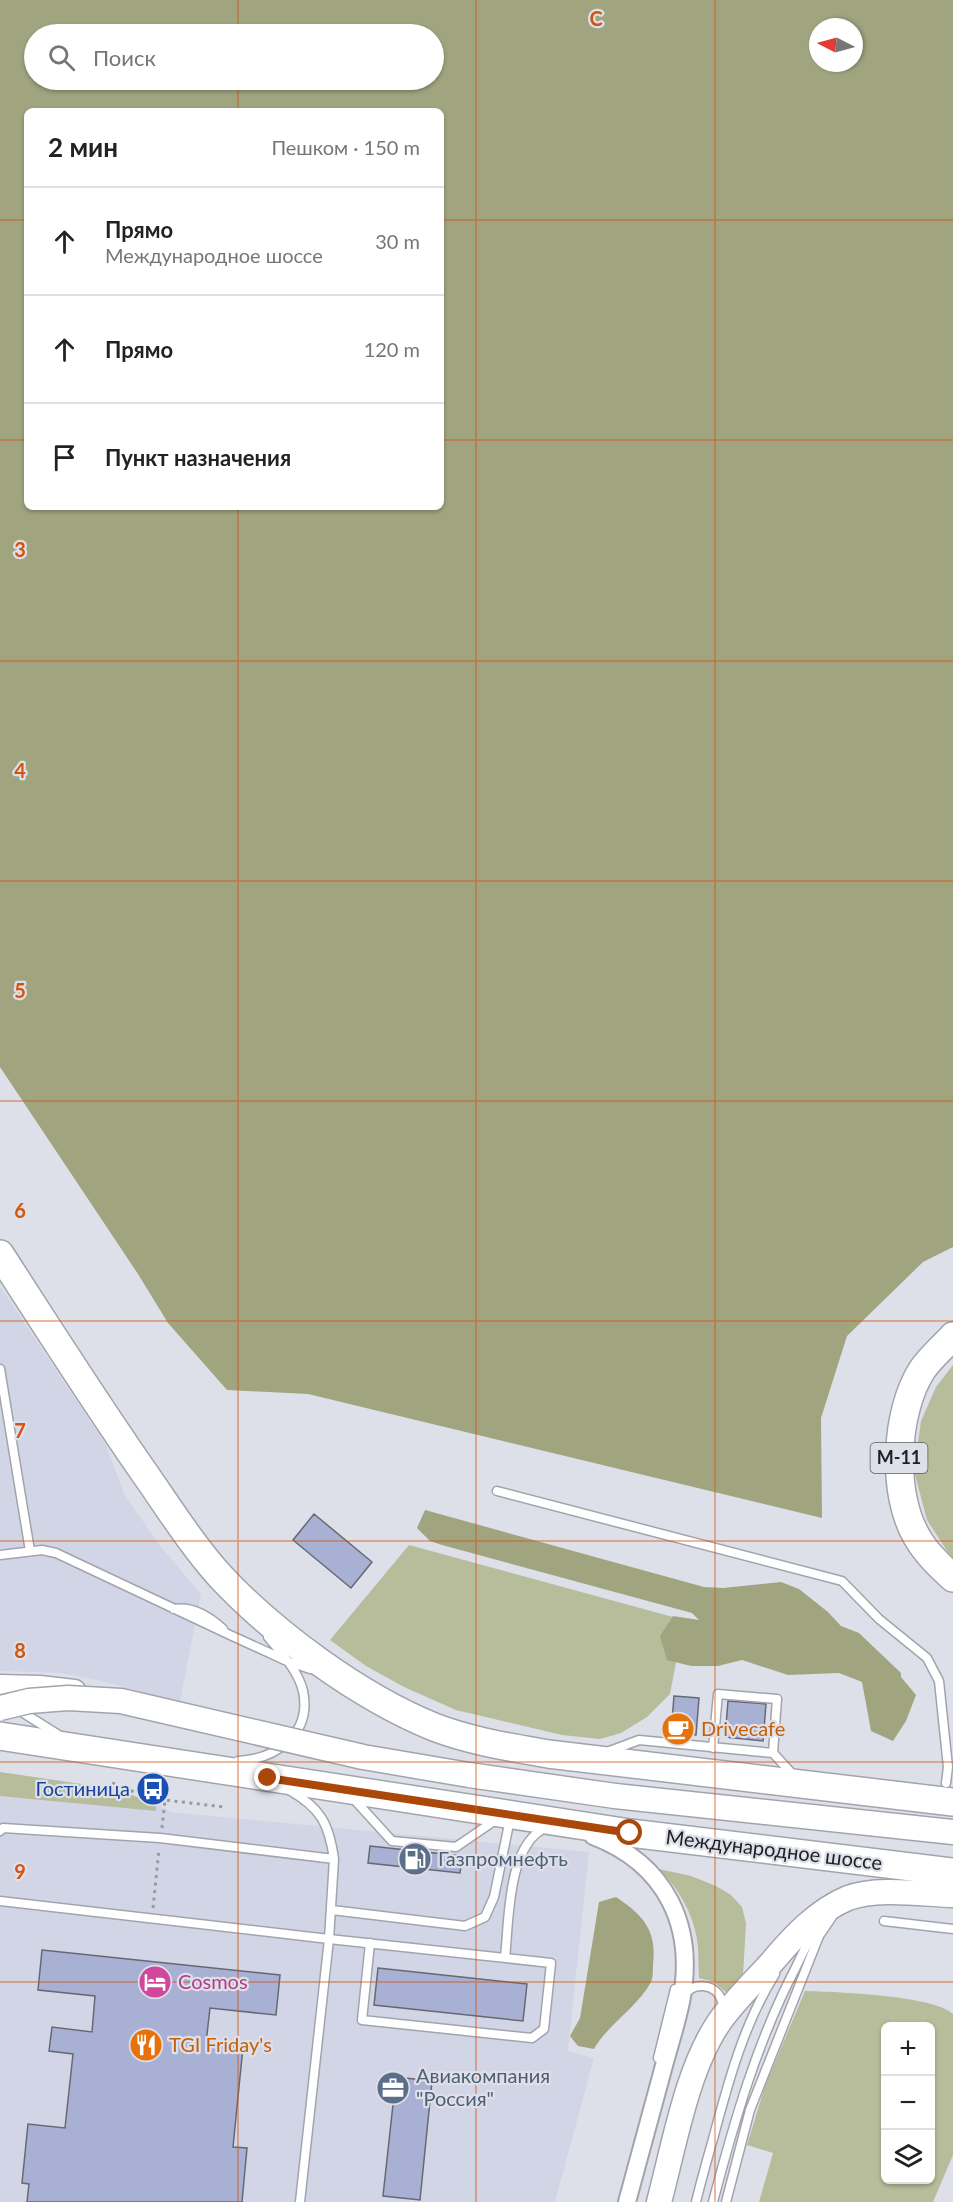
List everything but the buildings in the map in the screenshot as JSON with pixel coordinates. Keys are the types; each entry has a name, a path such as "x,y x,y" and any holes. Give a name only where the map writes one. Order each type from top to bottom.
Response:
{"main road":[{"path":"0,1254 112,1428 191,1540 220,1576 299,1646 351,1682 407,1715 468,1738 529,1751 801,1784 950,1793"},
{"name":"М-11","path":"953,1336 922,1371 906,1410 899,1448 902,1496 916,1536 936,1563 953,1578"},
{"name":"Международное шоссе","path":"0,1736 559,1822 953,1872"}],"street":[{"path":"0,1687 63,1690 121,1701 301,1744 469,1775 615,1796 953,1832"},
{"path":"0,1708 29,1701 68,1698 121,1701"},
{"path":"559,1822 605,1840 631,1854 649,1870 663,1889 674,1909 680,1927 684,1965 681,2001 627,2202"},
{"path":"662,2194 687,2095 700,2058 720,2020 803,1929 820,1914 842,1901 864,1894 953,1895"}],"lane":[{"path":"0,1370 30,1551"},
{"path":"497,1491 842,1581 879,1619 927,1658 939,1681 951,1766 950,1793"},
{"path":"0,1555 42,1550 56,1553 287,1660 351,1682"},
{"path":"189,1765 243,1761 261,1758 277,1751 299,1730 304,1704 303,1690 287,1660 220,1576"},
{"path":"713,1748 718,1694 777,1699 773,1754"},
{"path":"0,1696 43,1727 91,1749"},
{"path":"589,1759 639,1740 773,1754 801,1784"},
{"path":"268,1778 306,1800 321,1816 331,1835 334,1859 332,1910 300,2202"},
{"path":"344,1788 392,1841 456,1847 508,1814"},
{"path":"332,1910 465,1926 485,1917 494,1897 508,1814"},
{"path":"505,1958 519,1856 540,1830 559,1822"},
{"path":"0,1831 3,1827 160,1838 334,1859"},
{"path":"0,1901 551,1963 544,2029 532,2038 362,2020 370,1943"},
{"path":"713,2202 734,2121 782,1994 814,1931 842,1901"},
{"path":"726,2202 750,2110 819,1936 842,1901"},
{"path":"884,1921 953,1929"},
{"path":"696,2201 725,2091 744,2039 765,1989 803,1929"},
{"path":"619,2202 671,2008 683,1947"},
{"path":"681,2001 687,1991 695,1986 704,1985 717,1994 722,2001 720,2020"}],"path":[{"path":"114,1782 113,1786 165,1800 224,1807"},
{"path":"152,1918 165,1800"}],"shaded area":[{"path":"0,1286 106,1445 124,1494 161,1547 201,1594 180,1702 102,1681 60,1673 0,1671"},
{"path":"0,1772 115,1789 171,1812 589,1852 568,2051 594,2058 555,2202 0,2202"}],"green space":[{"path":"0,0 953,0 953,1247 923,1262 847,1336 821,1418 822,1518 308,1394 227,1390 168,1323 138,1274 0,1067"},
{"path":"953,1365 953,1560 927,1520 914,1471 921,1421 936,1387"},
{"path":"425,1510 704,1587 723,1588 781,1582 799,1589 828,1612 841,1626 859,1633 901,1673 901,1677 916,1695 906,1721 893,1741 871,1731 862,1682 839,1673 788,1675 742,1660 718,1666 691,1666 667,1660 660,1636 673,1616 699,1620 692,1613 430,1541 417,1528"},
{"path":"409,1545 684,1620 670,1694 647,1717 621,1733 600,1739 562,1735 456,1710 404,1687 366,1666 330,1640"},
{"path":"0,1772 115,1789 156,1804 156,1811 0,1796"},
{"path":"659,1869 691,1876 716,1886 731,1895 742,1907 746,1923 743,1975 729,1995 714,1982 699,1978 698,1944 692,1919 673,1885"},
{"path":"616,1897 641,1917 650,1933 654,1952 652,1980 638,2000 594,2049 578,2046 570,2036 580,2018 599,1902"},
{"path":"805,1991 905,1999 942,2008 953,2014 953,2155 933,2202 759,2202 773,2153 747,2145 765,2086"}],"place":[{"name":"Drivecafe","path":"678,1729"},
{"name":"Гостиница","path":"153,1789"},
{"name":"Газпромнефть","path":"415,1859"},
{"name":"Cosmos","path":"155,1982"},
{"name":"TGI Friday's","path":"146,2045"},
{"name":"Авиакомпания \"Россия\"","path":"393,2088"}],"route":[{"path":"268,1778 630,1833"}]}
